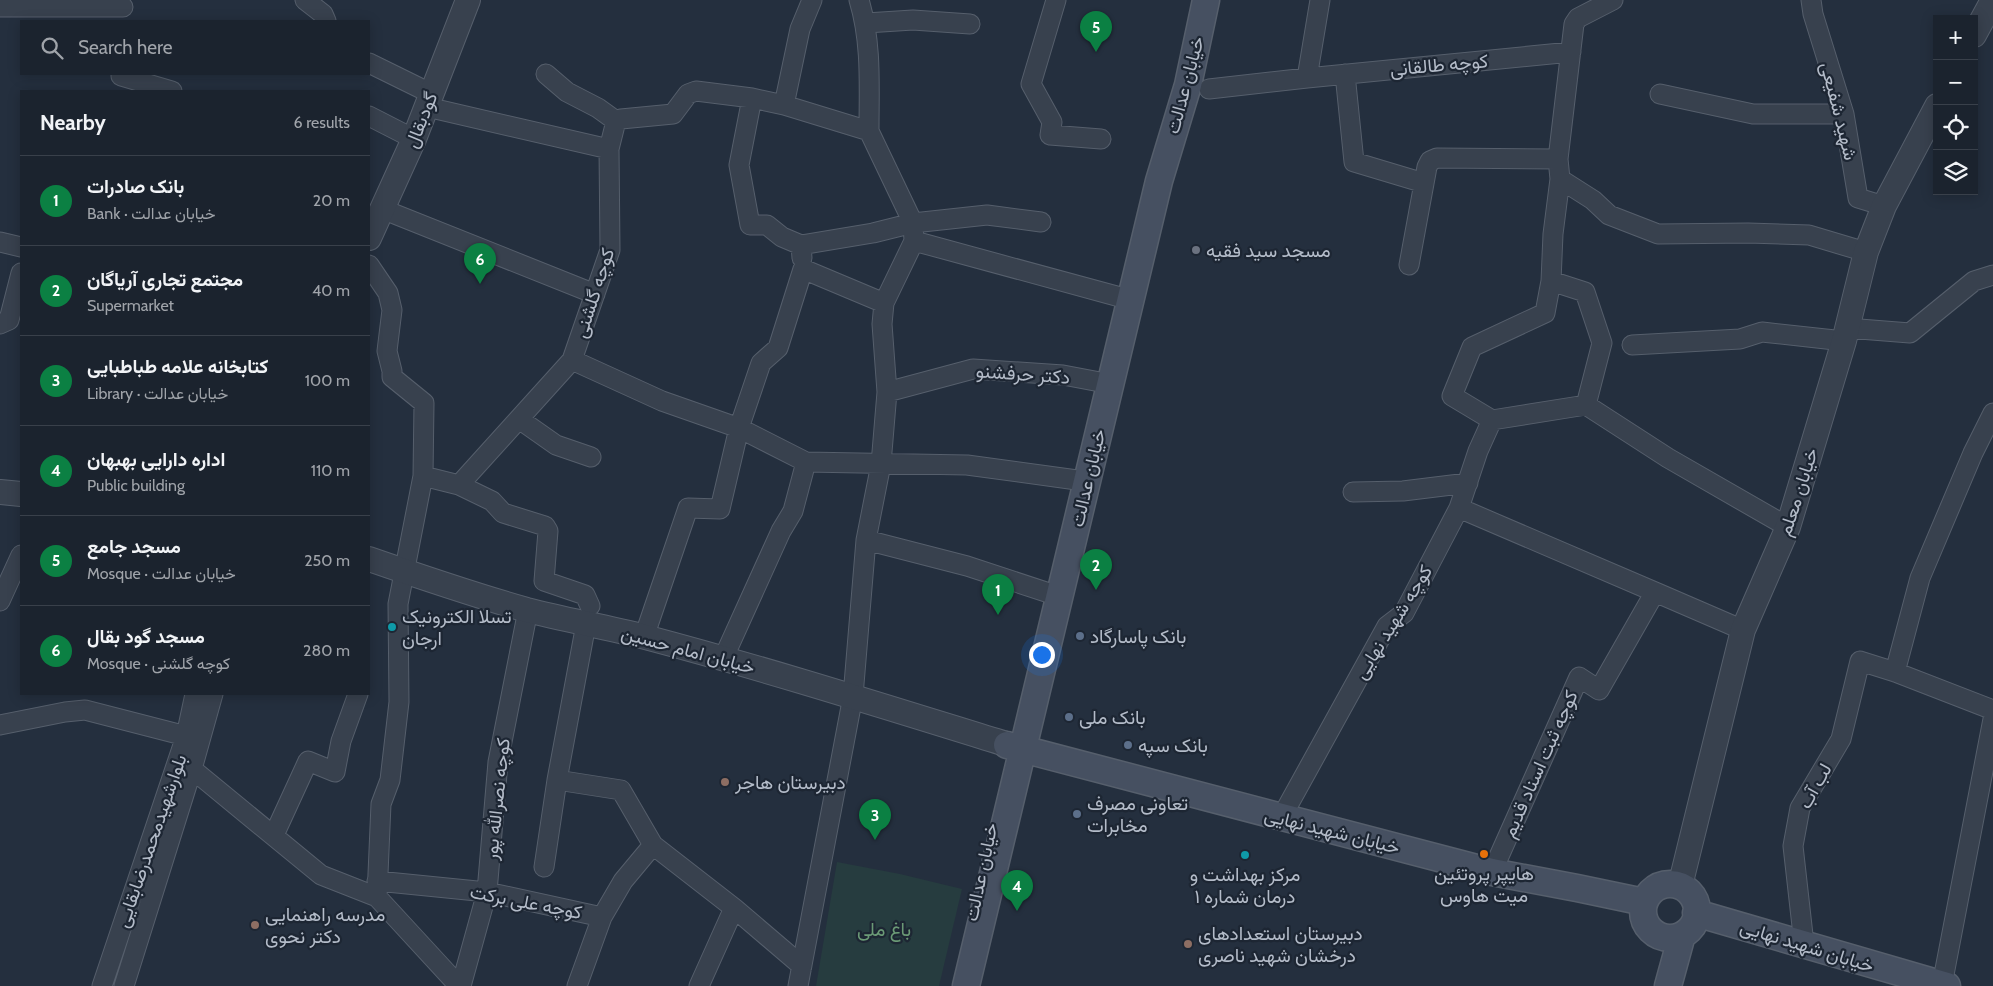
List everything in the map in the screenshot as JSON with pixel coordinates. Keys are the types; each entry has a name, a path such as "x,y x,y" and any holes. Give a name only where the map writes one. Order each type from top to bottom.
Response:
{"main road":[{"name":"خیابان عدالت","path":"966,986 1049,593 1189,0"},
{"name":"خیابان عدالت","path":"955,986 986,856 1158,181 1188,85 1206,0"},
{"name":"خیابان شهید نهایی","path":"1015,747 1492,872 1644,902"},
{"path":"1650,986 1673,936 1694,922 1696,913 1694,900 1686,889 1680,886 1664,884 1650,892 1644,902 1643,914 1646,924 1654,933 1673,936"},
{"name":"خیابان شهید نهایی","path":"1696,913 1944,985"},
{"path":"1668,986 1673,936"}],"street":[{"path":"305,0 323,14 326,20"},
{"name":"گودبقال","path":"370,236 414,140 468,0"},
{"path":"784,105 800,29 812,0"},
{"path":"798,986 853,696 866,540 881,464 888,392 882,324 884,304 913,232 869,132 870,68 866,24 859,0"},
{"path":"1056,0 1031,84 1052,122 1050,135 1101,139"},
{"path":"1307,78 1320,0"},
{"path":"1613,0 1578,18 1574,24 1558,159 1560,179 1553,234 1551,281 1545,313 1472,347 1452,396 1492,420 1586,405 1668,458 1788,527"},
{"name":"شهید شفیعی","path":"1811,0 1813,14 1844,114 1858,198 1884,206"},
{"path":"1978,27 1992,1 1982,0"},
{"path":"0,7 125,10"},
{"path":"866,24 913,20 970,24"},
{"name":"کوچه طالقانی","path":"1209,88 1571,52"},
{"path":"370,64 430,100 610,149"},
{"path":"546,74 567,92 598,108 616,121 673,114 688,94 696,91 752,98 784,105 869,132"},
{"path":"1345,74 1354,162 1424,183"},
{"path":"120,80 167,90"},
{"path":"1660,94 1753,114 1844,114"},
{"path":"752,98 740,165 750,224 767,225 782,237 801,245 913,232 987,215 1040,222"},
{"name":"خیابان معلم","path":"1680,886 1743,630 1788,527 1846,335 1866,252 1884,206 1933,114"},
{"path":"370,117 414,140"},
{"name":"کوچه گلشنی","path":"459,485 572,360 610,250 610,149 616,121"},
{"path":"1409,265 1426,167 1430,161 1436,158 1558,159"},
{"path":"1560,179 1593,200 1609,215 1658,234 1748,232 1809,235 1866,252"},
{"path":"382,209 499,254 538,273 594,294"},
{"path":"913,232 1120,297"},
{"path":"0,242 20,246"},
{"path":"644,637 688,508 720,509 738,428 760,363 778,348 803,269 801,245"},
{"path":"370,266 388,293 392,310 387,351 392,377 424,403 423,476 382,568 398,604 399,702 390,780 382,804 377,889"},
{"path":"803,269 884,304"},
{"path":"1632,345 1740,339 1762,332 1846,335 1910,333 1974,281 1993,275"},
{"path":"10,320 20,277"},
{"path":"1551,281 1585,292 1602,344 1586,405"},
{"path":"572,360 662,401 738,428 806,462 967,465 1077,480"},
{"name":"دکتر حرفشنو","path":"888,392 973,369 1063,375 1100,382"},
{"path":"1993,413 1973,453 1920,578 1895,672 1993,710"},
{"path":"519,418 556,446 591,457"},
{"name":"کوچه شهید نهایی","path":"1281,818 1387,626 1404,612 1459,508 1478,451 1492,420"},
{"path":"723,659 792,512 806,462"},
{"path":"423,476 459,485 492,501 503,513 546,526 548,531 544,580 585,595 588,615 557,780 544,867"},
{"path":"1353,492 1402,491 1468,483"},
{"path":"0,492 20,494"},
{"path":"1459,508 1743,630"},
{"path":"866,540 967,566 1049,593"},
{"path":"0,601 15,583 20,560"},
{"name":"خیابان امام حسین","path":"382,568 528,610 588,615 644,637 853,696 1015,747"},
{"name":"کوچه ثبت اسناد قدیم","path":"1492,872 1579,677 1599,690 1654,592"},
{"name":"کوچه نصرالله پور","path":"460,986 487,892 498,762 528,610"},
{"name":"لب آب","path":"1804,944 1793,846 1800,808 1841,739 1860,661 1895,672"},
{"name":"بلوارشهیدمحمدرضابقایی","path":"102,986 186,736 195,695"},
{"name":"بلوارشهیدمحمدرضابقایی","path":"124,986 192,769 213,695"},
{"path":"208,713 221,695"},
{"path":"274,835 308,761 334,772 341,741 358,695"},
{"path":"0,725 77,702 85,710 186,736"},
{"path":"1944,985 1993,719"},
{"path":"192,769 321,875 377,889 460,986"},
{"path":"557,780 621,790 653,845 734,908 802,966"},
{"path":"602,917 623,881 653,845"},
{"name":"کوچه علی برکت","path":"377,889 487,892 602,917 577,986"},
{"path":"699,986 734,908"}],"green space":[{"name":"باغ ملی","path":"837,862 900,874 962,889 939,986 816,986"}],"place":[{"name":"مسجد جامع","path":"1096,52"},
{"name":"مسجد سید فقیه","path":"1196,250"},
{"name":"مسجد گود بقال","path":"480,284"},
{"name":"مجتمع تجاری آریاگان","path":"1096,590"},
{"name":"بانک صادرات","path":"998,615"},
{"name":"تسلا الکترونیک ارجان","path":"392,627"},
{"name":"بانک پاسارگاد","path":"1080,636"},
{"name":"بانک ملی","path":"1069,717"},
{"name":"بانک سپه","path":"1128,745"},
{"name":"دبیرستان هاجر","path":"725,782"},
{"name":"تعاونی مصرف مخابرات","path":"1077,814"},
{"name":"کتابخانه علامه طباطبایی","path":"875,840"},
{"name":"هایپر پروتئین میت هاوس","path":"1484,854"},
{"name":"مرکز بهداشت و درمان شماره ۱","path":"1245,855"},
{"name":"اداره دارایی بهبهان","path":"1017,911"},
{"name":"مدرسه راهنمایی دکتر نحوی","path":"255,925"},
{"name":"دبیرستان استعدادهای درخشان شهید ناصری","path":"1188,944"}]}
